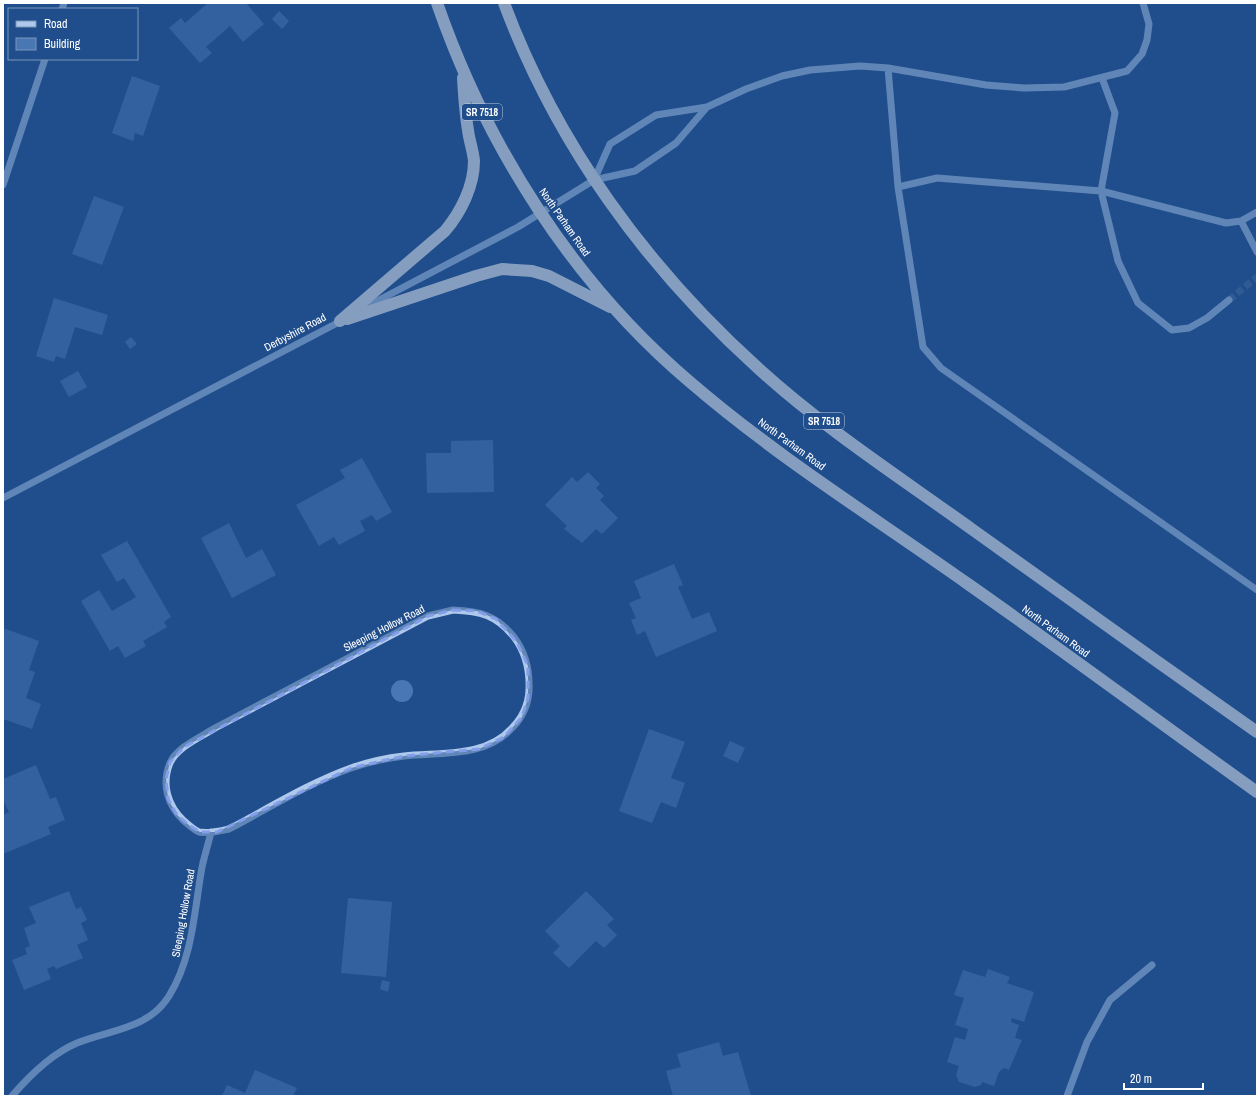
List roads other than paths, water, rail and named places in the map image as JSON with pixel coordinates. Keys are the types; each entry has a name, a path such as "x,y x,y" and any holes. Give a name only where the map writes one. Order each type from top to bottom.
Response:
{"highway":[{"name":"North Parham Road","path":"437,3 462,69 482,111 516,173 541,213 576,262 616,309 635,330 689,382 766,442 969,584 1257,792"},
{"name":"SR 7518","path":"504,3 534,74 561,126 594,180 627,225 694,305 754,364 797,400 886,467 1257,732"},
{"path":"340,321 445,231 455,220 468,191 474,161 468,130 462,69"},
{"path":"340,321 476,276 502,269 532,271 549,276 616,309"}],"street":[{"path":"594,180 610,144 656,116 707,107 746,89 782,76 810,70 860,66 888,68 986,85 1024,88 1064,87 1128,71 1142,54 1147,40 1149,24 1143,3"},
{"path":"3,185 45,60"},
{"path":"888,68 898,187 923,347 941,368 1257,590"},
{"path":"1102,78 1116,114 1101,191 1118,261 1138,303 1172,330 1189,328 1207,318 1229,300"},
{"path":"594,180 635,171 676,143 707,107"},
{"path":"898,187 937,178 1101,191 1226,222 1241,221 1257,212"},
{"name":"Derbyshire Road","path":"3,498 340,321 541,213 594,180"},
{"path":"1241,221 1257,252"},
{"name":"Sleeping Hollow Road","path":"453,610 477,611 496,619 517,642 528,666 530,675 528,698 522,717 504,737 479,749 404,756 384,759 351,768 312,786 230,829 211,832 200,832 190,826 177,815 168,799 166,780 170,762 184,747 215,728 428,616 453,610"},
{"name":"Sleeping Hollow Road","path":"12,1096 26,1079 56,1054 77,1043 136,1025 157,1010 169,997 186,960 201,871 211,832"},
{"path":"1067,1096 1087,1042 1110,1000 1152,965"}],"tunnel":[{"path":"1229,300 1257,277"}]}
